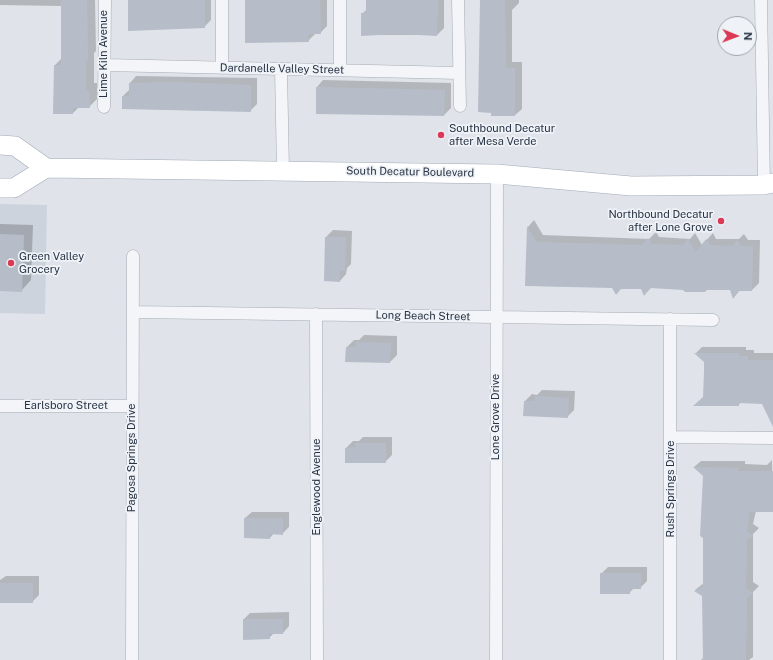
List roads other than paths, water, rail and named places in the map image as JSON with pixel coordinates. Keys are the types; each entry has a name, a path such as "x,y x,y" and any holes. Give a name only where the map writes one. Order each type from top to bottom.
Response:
{"main road":[{"path":"0,145 15,146 46,168 14,188 0,188"},
{"name":"South Decatur Boulevard","path":"46,168 497,174 631,186 768,184"}],"street":[{"name":"Lime Kiln Avenue","path":"104,107 105,0"},
{"path":"222,0 222,68"},
{"path":"340,0 340,70"},
{"path":"458,0 460,106"},
{"path":"761,0 768,184"},
{"name":"Dardanelle Valley Street","path":"104,65 459,73"},
{"path":"281,69 283,171"},
{"name":"Lone Grove Drive","path":"496,660 497,174"},
{"name":"Pagosa Springs Drive","path":"132,660 132,406 134,256"},
{"name":"Long Beach Street","path":"134,312 713,320"},
{"name":"Englewood Avenue","path":"316,314 317,660"},
{"name":"Rush Springs Drive","path":"670,319 670,660"},
{"name":"Earlsboro Street","path":"0,406 132,406"},
{"path":"671,437 773,438"}],"place":[{"name":"Southbound Decatur after Mesa Verde","path":"441,135"},
{"name":"Northbound Decatur after Lone Grove","path":"721,221"},
{"name":"Green Valley Grocery","path":"11,263"}]}
